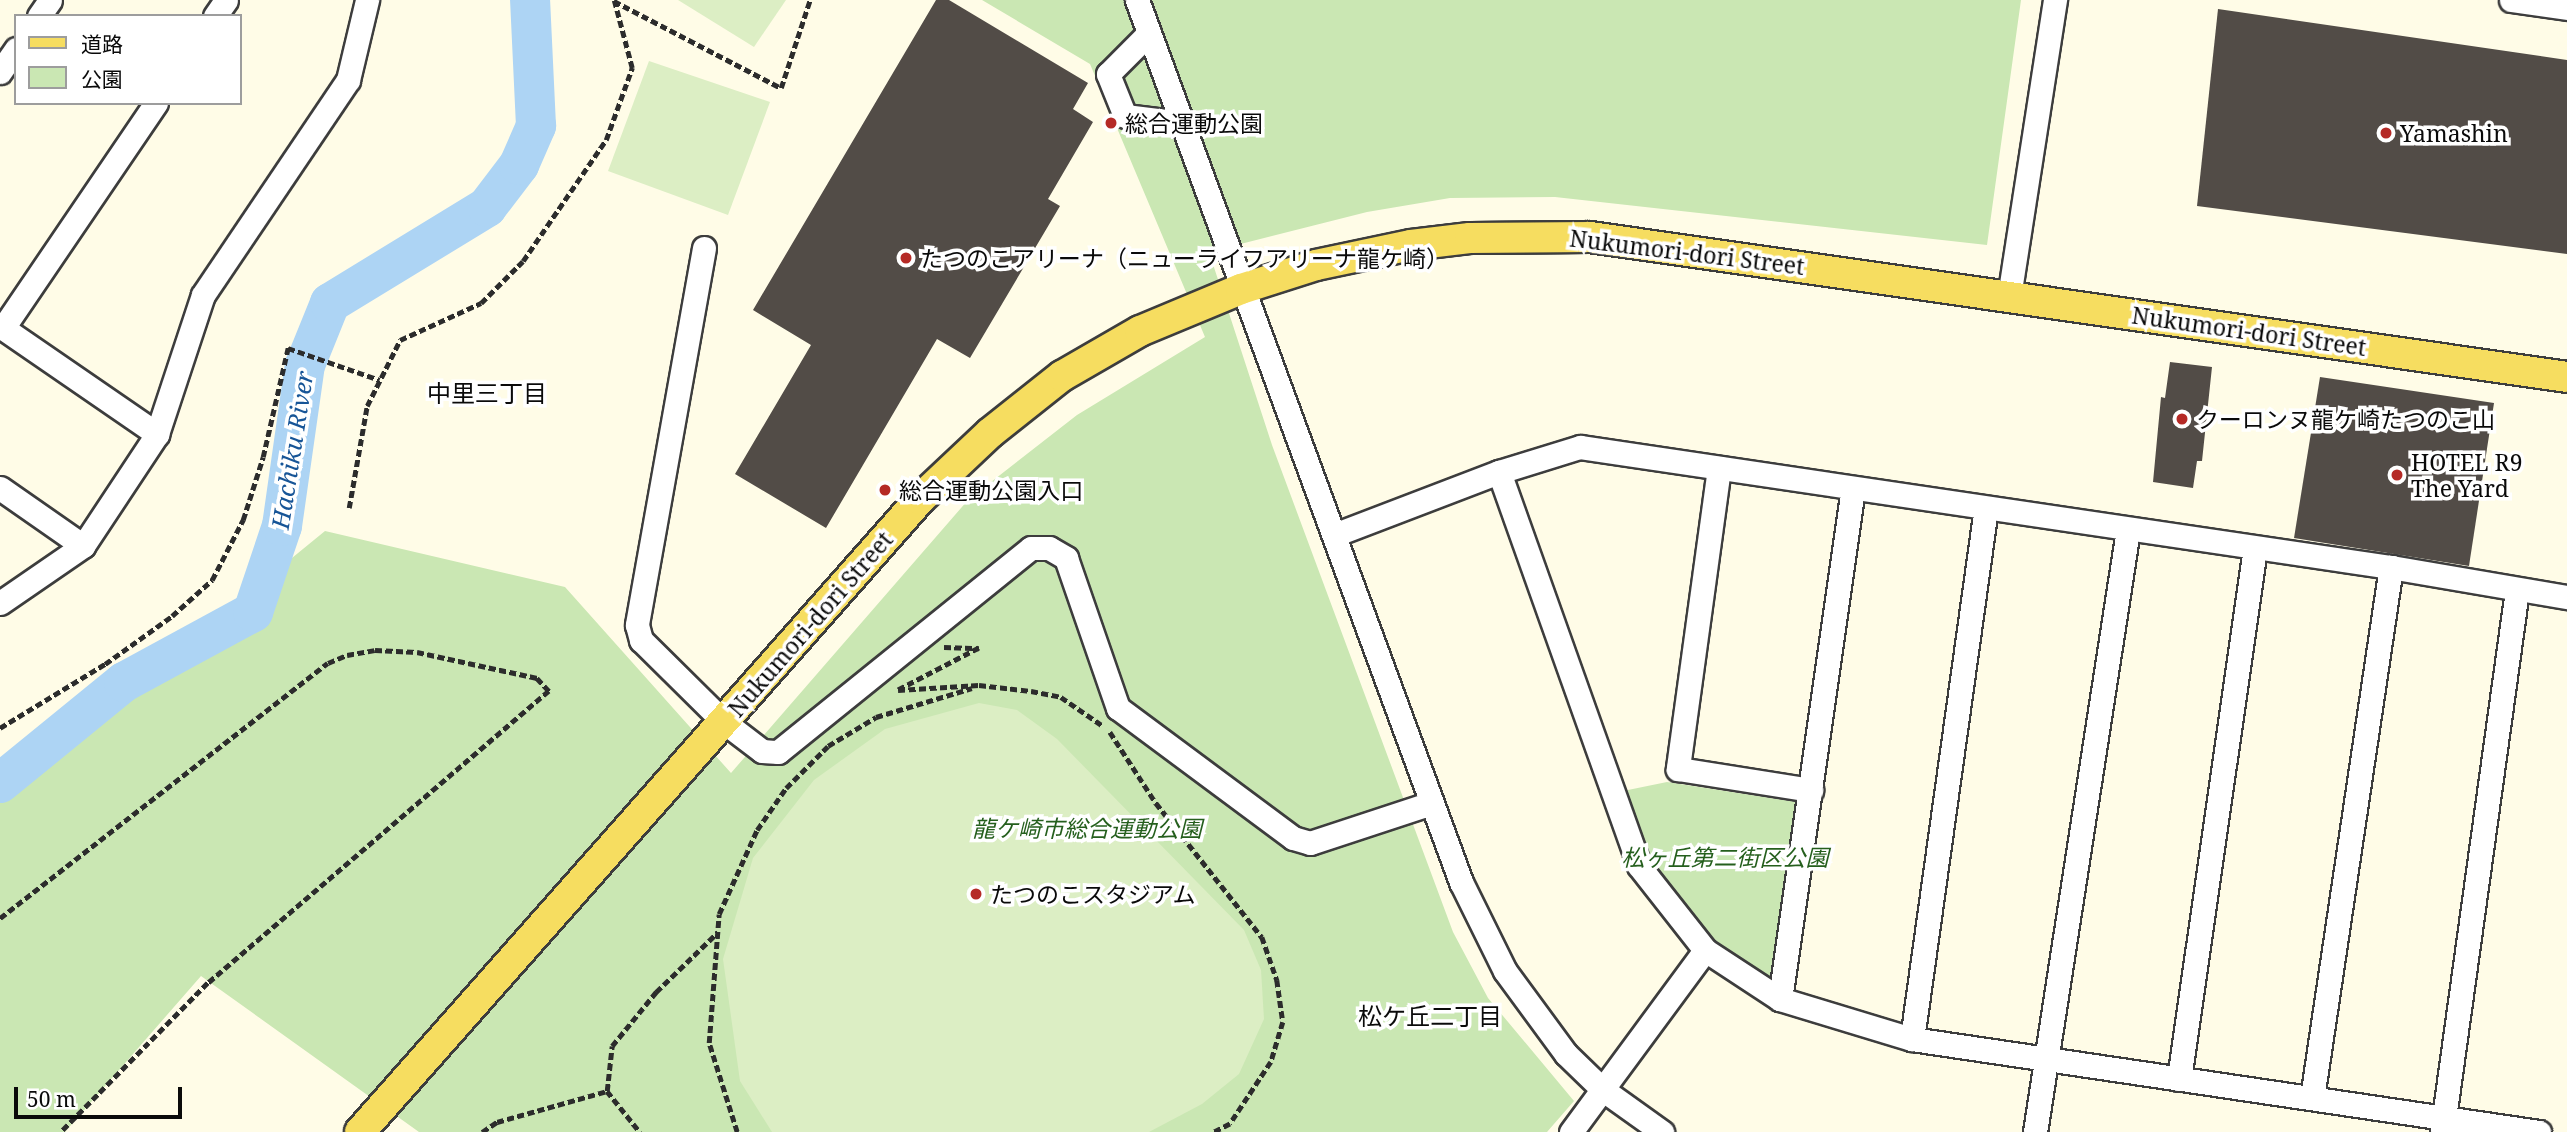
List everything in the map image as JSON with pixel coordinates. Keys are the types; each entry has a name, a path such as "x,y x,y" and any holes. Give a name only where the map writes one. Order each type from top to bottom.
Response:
{"main road":[{"name":"Nukumori-dori Street","path":"360,1132 920,499 990,433 1093,357 1177,313 1241,289 1316,265 1411,245 1531,236 1652,243 2567,377"}],"street":[{"path":"0,603 83,546 157,434 203,295 348,80 367,0"},
{"path":"1138,0 1241,289 1461,882 1505,971 1566,1054 1602,1089 1662,1132"},
{"path":"2009,297 2055,0"},
{"path":"2511,0 2567,8"},
{"path":"1149,33 1108,74 1125,116 1182,123"},
{"path":"0,72 14,52"},
{"path":"155,105 1,327 157,434"},
{"path":"704,248 637,625 641,640 724,722 762,751 778,752 1031,548 1049,548 1066,558 1118,708 1293,838 1310,843 1432,803"},
{"path":"1334,535 1499,472 1580,447 2391,567 2567,597"},
{"path":"1719,468 1678,769 1811,790"},
{"path":"1499,472 1639,866 1705,950 1780,999 1912,1040 2312,1098 2443,1125 2539,1132"},
{"path":"0,488 83,546"},
{"path":"1780,999 1853,488"},
{"path":"1912,1040 1986,508"},
{"path":"2035,1132 2128,530"},
{"path":"2179,1079 2255,548"},
{"path":"2312,1098 2391,567"},
{"path":"2443,1125 2517,590"},
{"path":"1571,1132 1705,950"}],"path":[{"path":"614,0 781,88 810,0"},
{"path":"349,508 367,406 400,340 481,303 523,261 606,140 632,68 614,0"},
{"path":"0,728 105,664 172,616 212,580 243,520 263,457 288,348 380,380"},
{"path":"944,639 936,647 979,648 898,690 979,685 1061,696 1112,733 1156,803 1262,937 1276,980 1283,1022 1271,1062 1230,1124 1214,1132"},
{"path":"0,918 328,663 347,655 375,650 417,652 537,678 549,691 208,983 61,1132"},
{"path":"737,1132 709,1043 718,932 730,883 757,830 786,788 828,747 876,717 979,685"},
{"path":"640,1132 607,1091 612,1046 656,992 718,932"},
{"path":"482,1132 497,1122 607,1091"}],"green space":[{"path":"678,0 786,0 754,47"},
{"name":"龍ケ崎市総合運動公園","path":"982,0 2021,0 1987,245 1555,197 1450,198 1367,212 1209,252 1272,445 1453,932 1488,998 1574,1101 1547,1132 419,1132 201,976 65,1132 0,1132 0,797 325,531 565,587 731,773 968,500 1077,415 1205,337 1090,64"},
{"path":"649,61 770,102 728,215 608,171"},
{"name":"たつのこスタジアム","path":"979,703 1017,710 1057,739 1244,930 1261,970 1264,1019 1239,1074 1202,1104 1149,1132 772,1132 740,1081 723,959 753,858 814,780 885,729"},
{"name":"松ヶ丘第二街区公園","path":"1667,782 1797,802 1771,982 1716,944 1682,906 1647,853 1623,791"}],"building":[{"name":"たつのこアリーナ（ニューライフアリーナ龍ケ崎）","path":"936,0 949,0 1088,83 1073,109 1093,122 1048,199 1060,206 970,358 937,339 826,528 735,474 811,345 753,310"},
{"name":"Yamashin","path":"2218,9 2567,60 2567,254 2197,206"},
{"path":"2170,362 2212,367 2202,461 2197,461 2193,488 2153,482 2161,397 2165,398"},
{"path":"2320,377 2494,403 2469,566 2294,538"}],"waterway":[{"name":"Hachiku River","path":"0,783 124,682 253,612 282,526 305,365 330,303 487,207 519,165 536,126 530,0"}],"place":[{"name":"総合運動公園","path":"1111,123"},
{"name":"Yamashin","path":"2386,133"},
{"name":"たつのこアリーナ（ニューライフアリーナ龍ケ崎）","path":"906,258"},
{"name":"クーロンヌ龍ケ崎たつのこ山","path":"2182,419"},
{"name":"HOTEL R9 The Yard","path":"2397,475"},
{"name":"総合運動公園入口","path":"885,490"},
{"name":"たつのこスタジアム","path":"976,894"}],"district":[{"name":"中里三丁目","path":"487,393"},
{"name":"松ケ丘二丁目","path":"1430,1016"}]}
